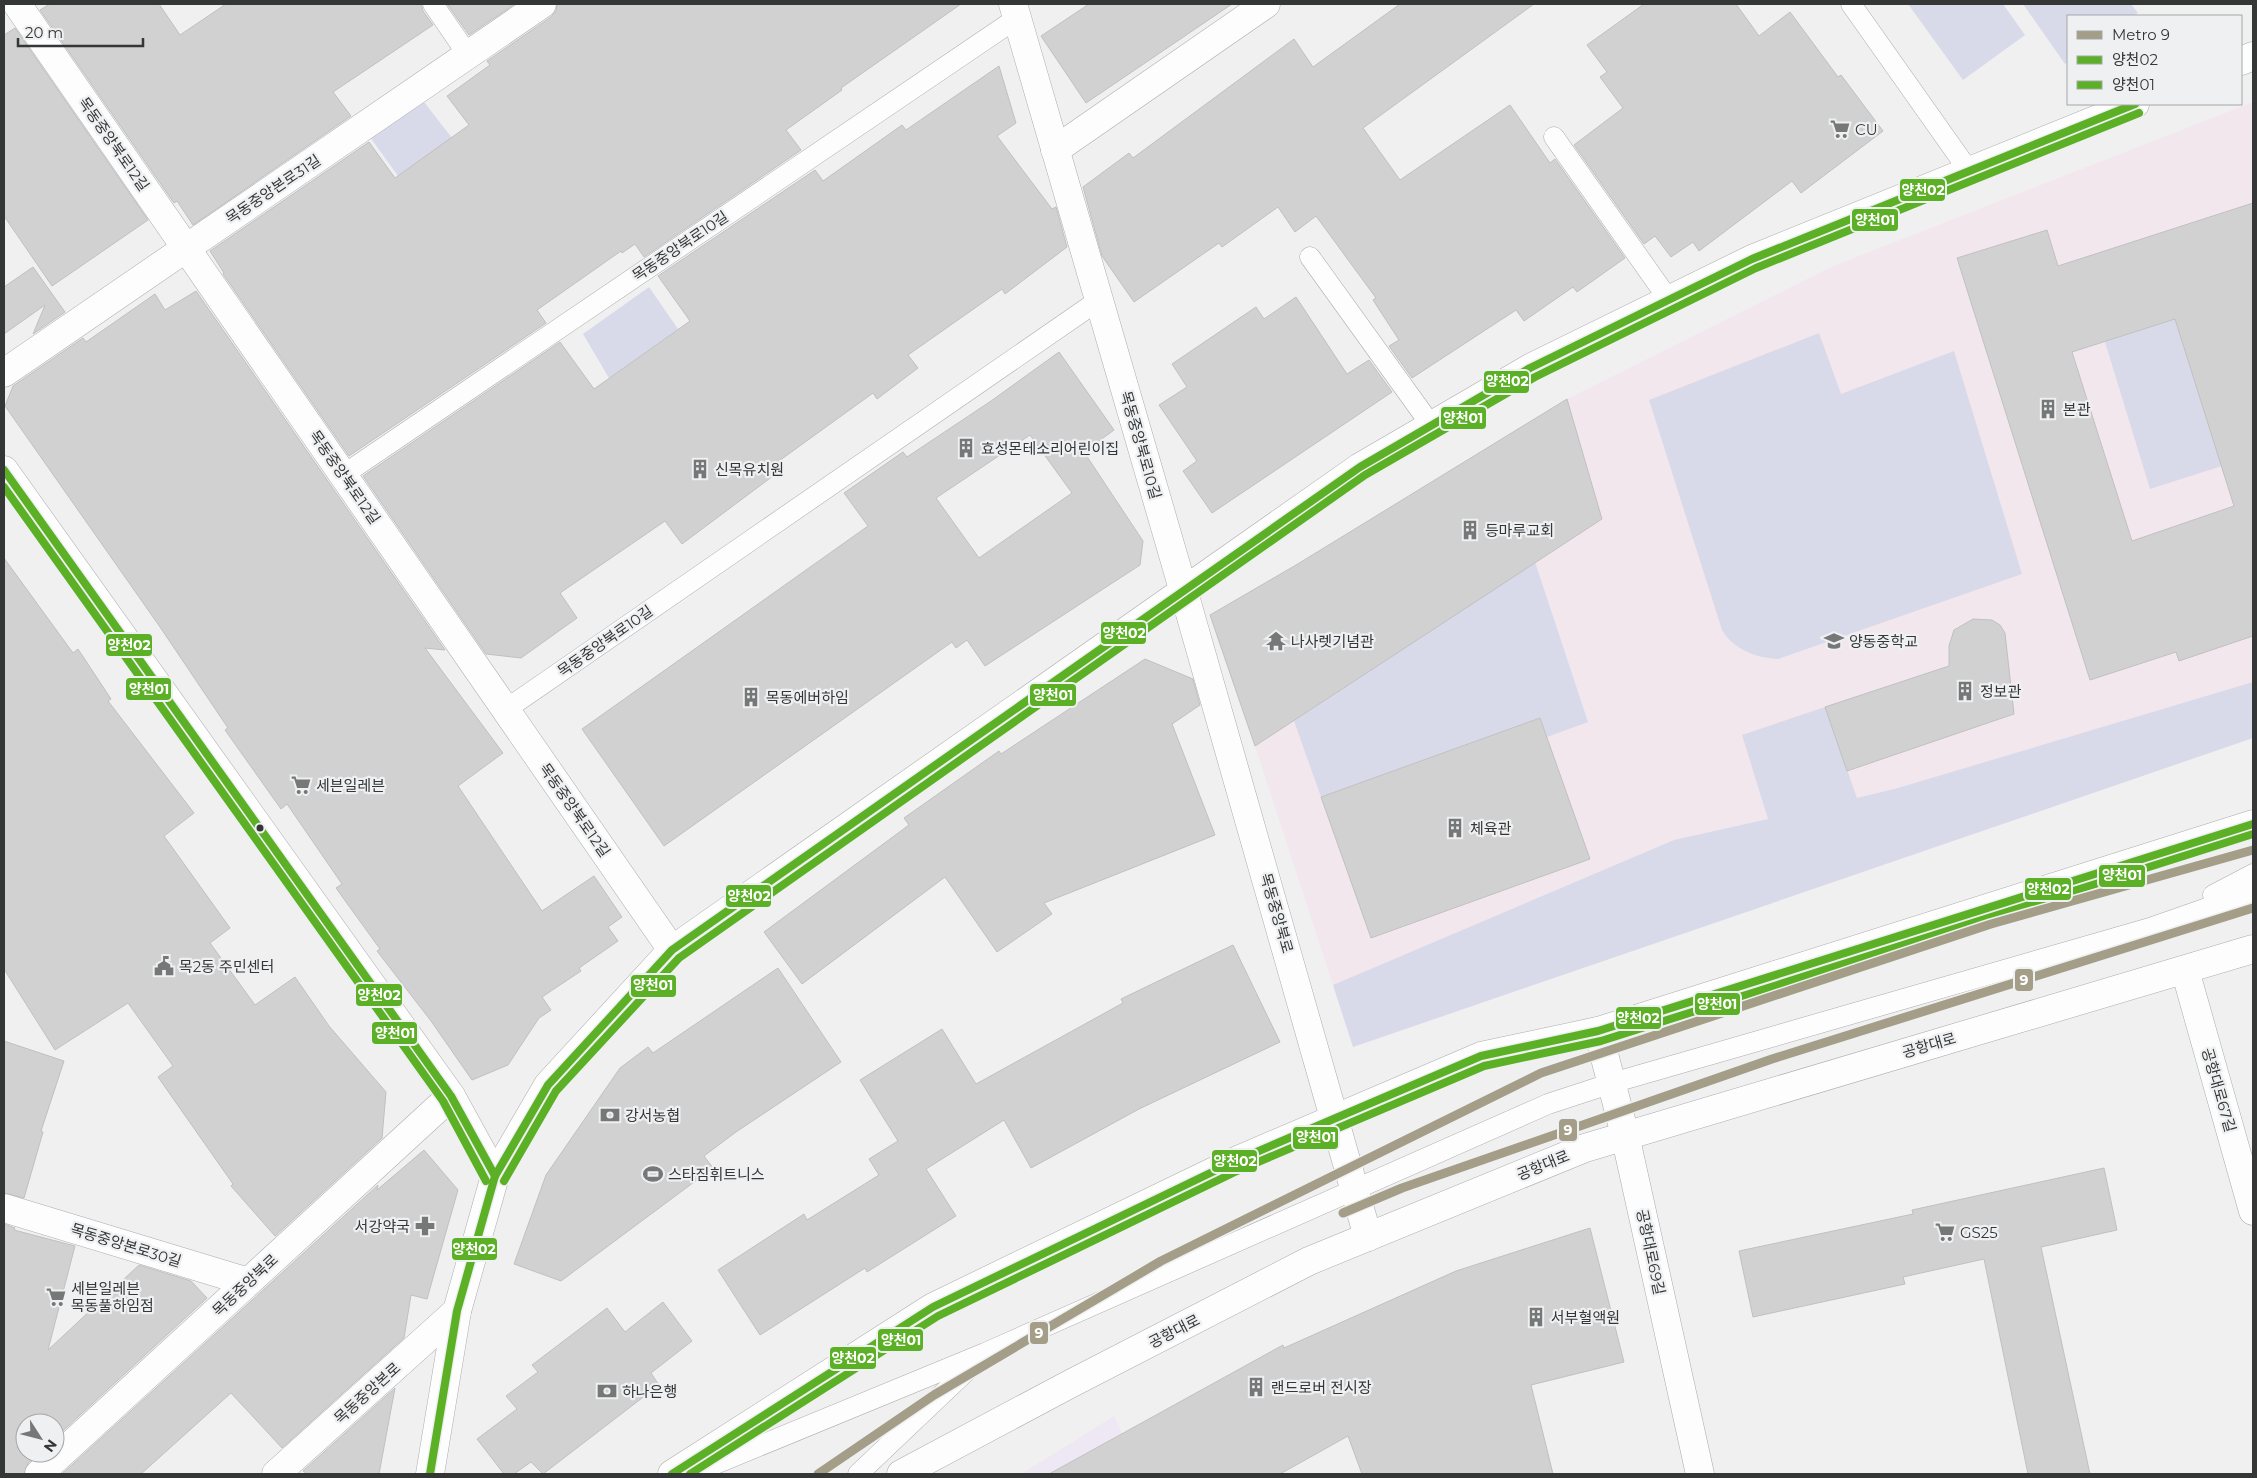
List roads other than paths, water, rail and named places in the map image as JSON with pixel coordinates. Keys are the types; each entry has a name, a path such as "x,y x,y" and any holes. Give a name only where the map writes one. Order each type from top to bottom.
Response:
{"street":[{"name":"목동중앙북로12길","path":"17,4 672,950"},
{"name":"목동중앙본로31길","path":"4,374 542,4"},
{"path":"1055,150 1266,4"},
{"name":"목동중앙북로10길","path":"1015,11 1183,590"},
{"path":"430,1474 457,1311 496,1176 548,1085 672,950 1360,467 1431,425 1530,368 1752,259 2133,105"},
{"path":"4,470 451,1096 496,1176"},
{"name":"목동중앙북로","path":"1183,590 1368,1236"},
{"path":"672,1474 933,1307 1234,1162 1481,1056 1598,1031 2253,824"},
{"name":"공항대로","path":"901,1474 1070,1384 1309,1261 1585,1148 2253,950"},
{"name":"공항대로67길","path":"2185,970 2253,1211"},
{"name":"공항대로69길","path":"1598,1031 1625,1135 1700,1474"},
{"name":"목동중앙북로","path":"39,1474 451,1096"},
{"name":"목동중앙본로30길","path":"4,1208 248,1282"},
{"name":"목동중앙본로","path":"276,1474 457,1311"}],"lane":[{"path":"433,4 468,55"},
{"path":"1851,4 1969,171"},
{"name":"목동중앙북로10길","path":"343,474 1015,11"},
{"path":"1554,137 1669,300"},
{"path":"1310,257 1431,425"},
{"name":"목동중앙북로10길","path":"505,710 1099,300"},
{"path":"2153,927 2253,874"},
{"path":"691,1474 985,1353 1548,1104 1612,1083 2153,927 2253,892"},
{"path":"858,1474 985,1353"}],"metro line":[{"name":"9","path":"818,1474 934,1395 1161,1261 1541,1073 1991,924 2253,850"},
{"name":"9","path":"1343,1213 1402,1188 1772,1059 2253,908"}],"place":[{"name":"CU","path":"1840,129"},
{"name":"본관","path":"2048,409"},
{"name":"효성몬테소리어린이집","path":"966,448"},
{"name":"신목유치원","path":"700,469"},
{"name":"등마루교회","path":"1470,530"},
{"name":"나사렛기념관","path":"1276,641"},
{"name":"양동중학교","path":"1834,641"},
{"name":"정보관","path":"1965,691"},
{"name":"목동에버하임","path":"751,697"},
{"name":"세븐일레븐","path":"301,785"},
{"name":"체육관","path":"1455,828"},
{"name":"목2동 주민센터","path":"164,966"},
{"name":"강서농협","path":"610,1115"},
{"name":"스타짐휘트니스","path":"653,1174"},
{"name":"서강약국","path":"425,1226"},
{"name":"GS25","path":"1945,1232"},
{"name":"세븐일레븐 목동풀하임점","path":"56,1297"},
{"name":"서부혈액원","path":"1536,1317"},
{"name":"랜드로버 전시장","path":"1256,1387"},
{"name":"하나은행","path":"607,1391"}]}
